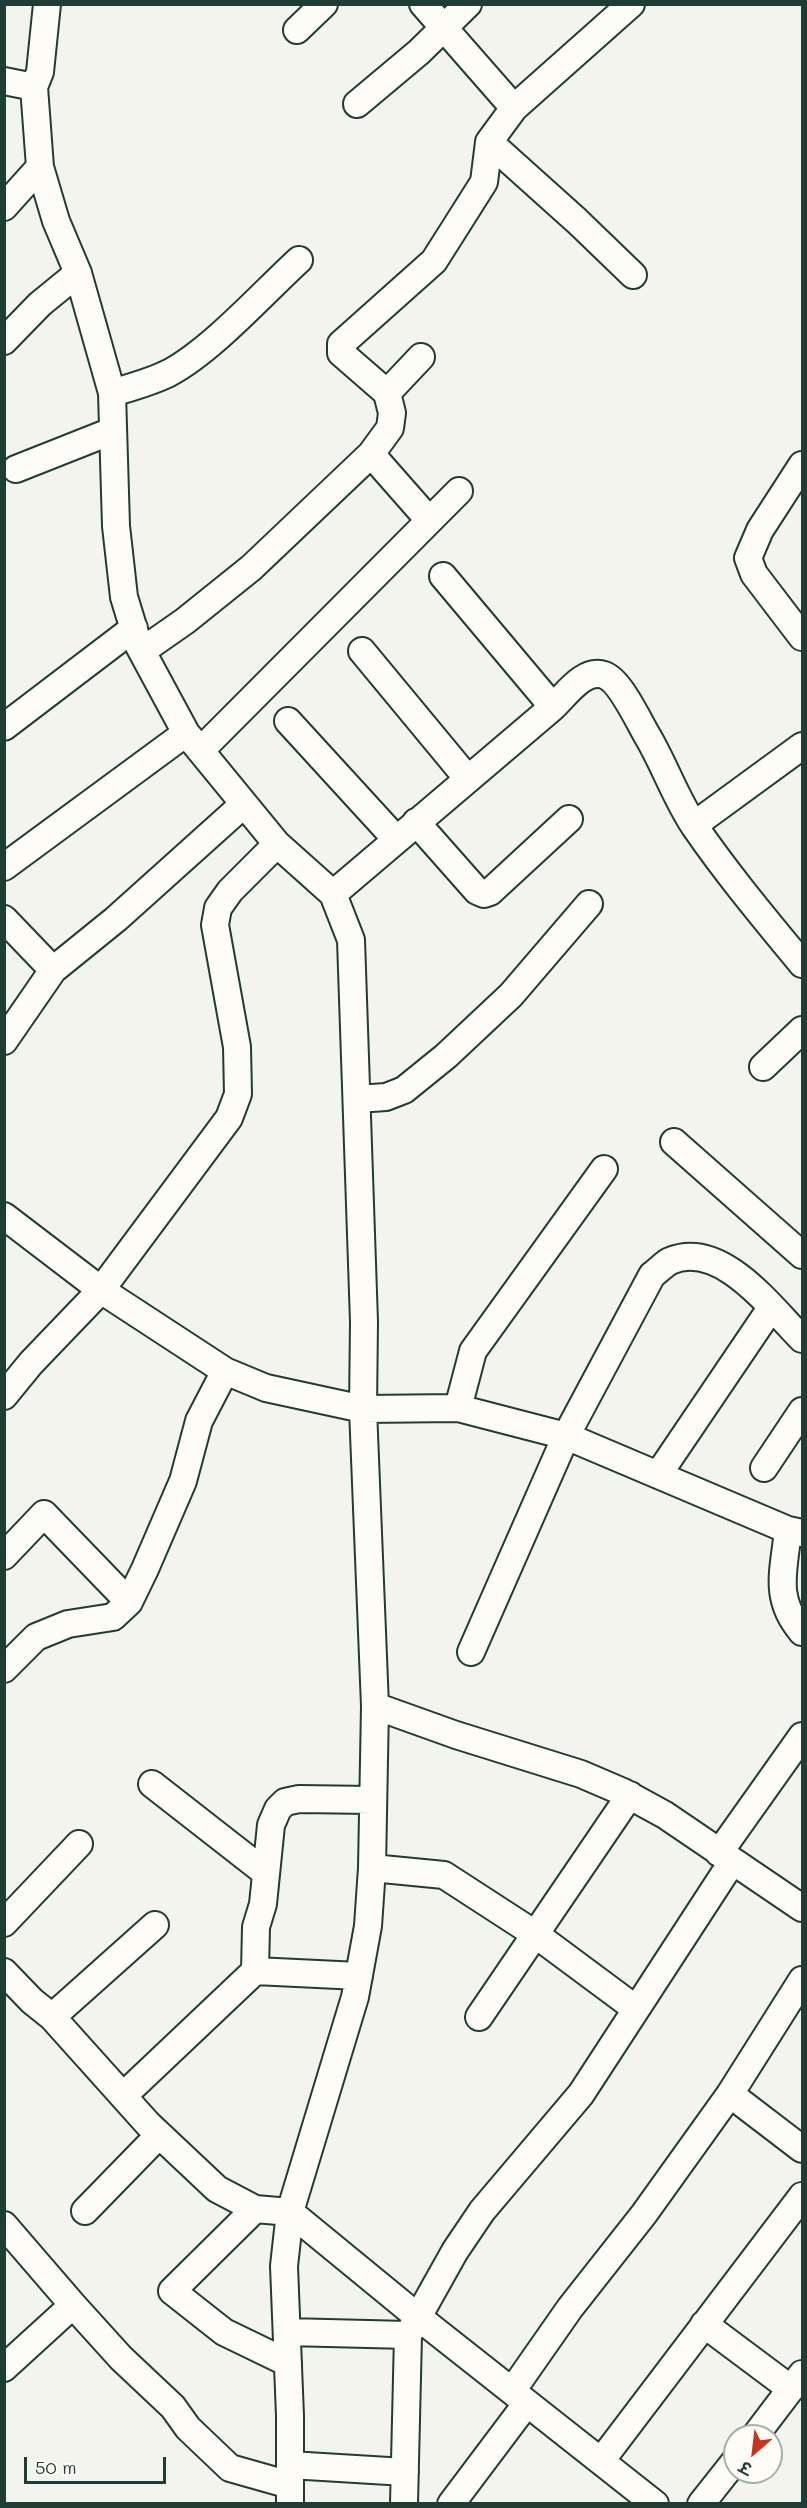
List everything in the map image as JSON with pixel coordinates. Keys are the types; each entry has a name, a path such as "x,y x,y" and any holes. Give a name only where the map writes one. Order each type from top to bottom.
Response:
{"street":[{"path":"47,4 40,72 34,87 40,167 56,221 78,273 112,393 116,526 124,597 138,640 194,741 277,844 333,894 351,940 364,1322 363,1409 375,1706 372,1868 368,1926 359,1976 332,2079 303,2163 290,2212 284,2266 290,2485"},
{"path":"297,30 324,4"},
{"path":"423,4 514,108"},
{"path":"357,104 419,52 468,4"},
{"path":"4,727 138,640 185,621 252,567 371,454 390,428 392,413 387,393 341,353 341,344 434,261 484,182 489,142 514,108 631,4"},
{"path":"4,81 34,87"},
{"path":"489,142 633,275"},
{"path":"4,207 40,167"},
{"path":"112,393 149,382 171,372 217,336 299,260"},
{"path":"4,341 40,304 78,273"},
{"path":"387,393 421,357"},
{"path":"16,469 112,431"},
{"path":"371,454 429,520"},
{"path":"799,624 754,574 748,558 760,530 802,465"},
{"path":"4,867 194,741 459,491"},
{"path":"443,576 553,707"},
{"path":"362,651 468,779"},
{"path":"333,894 553,707 587,675 598,673 607,676 618,687 658,753 694,825 755,907 802,964"},
{"path":"288,721 396,839"},
{"path":"694,825 802,746"},
{"path":"4,1041 52,970 116,919 244,804"},
{"path":"416,822 477,891 484,894 490,892 569,819"},
{"path":"4,1396 31,1363 100,1290 229,1118 238,1094 237,1047 215,925 218,908 230,891 277,844"},
{"path":"357,1099 386,1097 404,1090 446,1056 512,994 589,904"},
{"path":"4,919 52,970"},
{"path":"763,1067 802,1030"},
{"path":"674,1142 802,1255"},
{"path":"458,1408 473,1352 604,1168"},
{"path":"4,1216 100,1290 225,1371 266,1388 363,1409 458,1408 566,1436 795,1531 783,1602 792,1620 802,1632"},
{"path":"471,1652 566,1436 652,1275 669,1261 691,1256 715,1261 739,1275 802,1339"},
{"path":"658,1475 771,1308"},
{"path":"4,1669 36,1637 68,1624 113,1617 129,1602 183,1481 199,1421 225,1371"},
{"path":"764,1468 802,1411"},
{"path":"4,1556 44,1514 129,1602"},
{"path":"375,1706 456,1735 581,1774 630,1795 665,1815 802,1908"},
{"path":"404,2504 413,2326 438,2277 482,2211 581,2094 636,2009 802,1736"},
{"path":"152,1784 266,1873"},
{"path":"479,2017 630,1795"},
{"path":"123,2096 255,1971 256,1927 263,1904 274,1814 285,1802 299,1798 372,1800"},
{"path":"4,1923 80,1845"},
{"path":"372,1868 444,1875 534,1934 636,2009"},
{"path":"52,2017 155,1925"},
{"path":"255,1971 359,1976"},
{"path":"4,1972 32,2001 52,2017 159,2135 217,2189 255,2209 290,2212 413,2326 520,2397 601,2461 625,2494 655,2504"},
{"path":"451,2504 520,2397 570,2308 644,2214 730,2094 802,1980"},
{"path":"730,2094 802,2149"},
{"path":"85,2211 159,2135"},
{"path":"601,2461 802,2196"},
{"path":"255,2209 172,2291 224,2332 288,2363"},
{"path":"4,2224 73,2306 173,2407 188,2428 230,2468 290,2485 405,2472"},
{"path":"4,2368 73,2306"},
{"path":"704,2324 797,2382 764,2424"},
{"path":"287,2332 413,2326"},
{"path":"701,2504 723,2476"}]}
